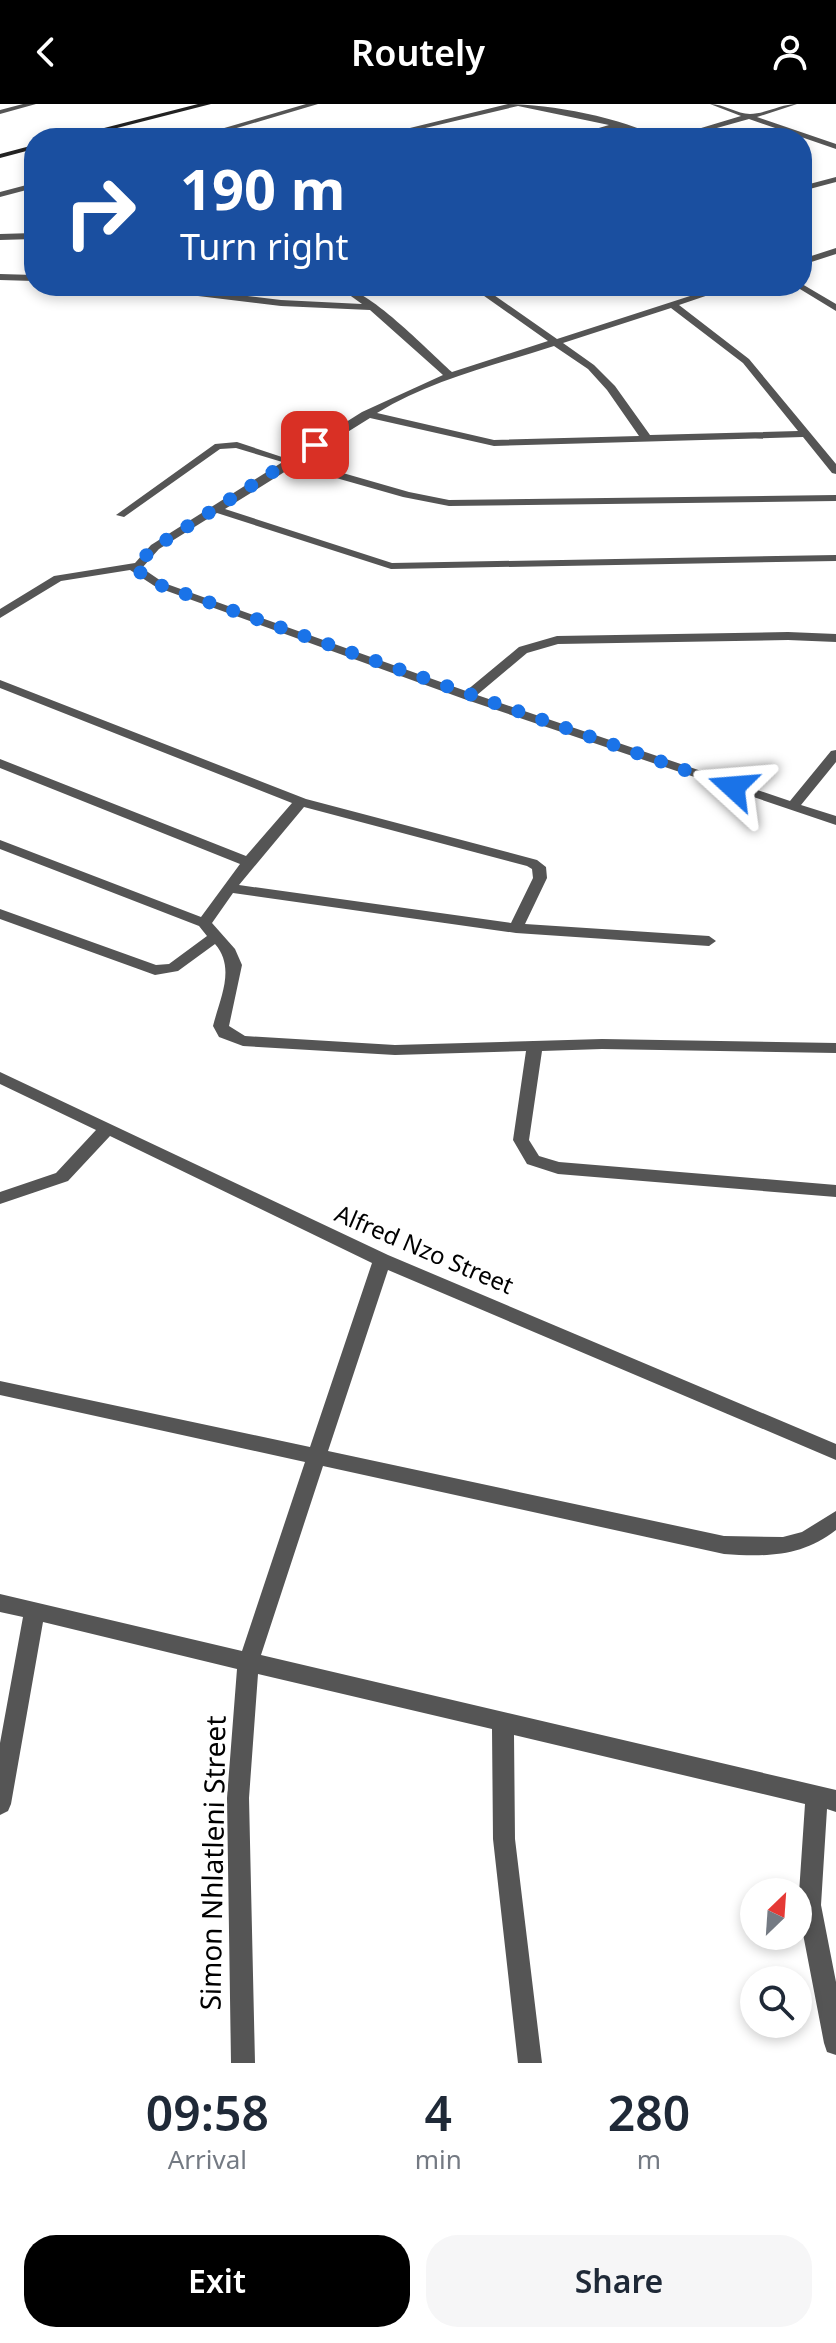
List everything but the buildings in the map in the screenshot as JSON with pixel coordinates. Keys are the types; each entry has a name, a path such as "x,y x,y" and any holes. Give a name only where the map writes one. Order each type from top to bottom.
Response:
{"main road":[{"path":"110,128 207,104"},
{"path":"0,156 24,150"}],"street":[{"path":"0,112 32,104"},
{"path":"229,128 314,104"},
{"path":"416,128 518,104 627,128"},
{"path":"714,104 785,128"},
{"path":"709,128 793,104"},
{"path":"607,128 619,125"},
{"path":"812,138 836,147"},
{"path":"812,186 836,179"},
{"path":"0,195 24,188"},
{"path":"0,237 24,236"},
{"path":"812,259 836,251"},
{"path":"0,277 24,278"},
{"path":"812,293 836,308"},
{"path":"224,296 292,304 373,307"},
{"path":"357,296 450,376"},
{"path":"492,296 602,377 647,439"},
{"path":"0,614 58,578 135,566 155,547 366,414 450,376 700,296"},
{"path":"673,305 746,361 836,471"},
{"path":"366,414 494,443 806,434"},
{"path":"289,461 407,495 449,503 836,498"},
{"path":"215,509 391,566 836,558"},
{"path":"135,566 142,575 160,585 468,696 836,821"},
{"path":"468,696 523,650 557,640 836,638"},
{"path":"0,684 301,802 539,867 540,878 516,928"},
{"path":"792,807 836,754"},
{"path":"0,763 248,862"},
{"path":"204,923 248,862 301,802"},
{"path":"0,844 204,923 217,936 235,965 221,1026 232,1038 255,1043 395,1050 534,1049 602,1044 836,1048"},
{"path":"229,888 516,928 709,941"},
{"path":"0,914 155,970 173,968 217,936"},
{"path":"534,1049 521,1140 533,1160 558,1168 836,1191"},
{"name":"Alfred Nzo Street","path":"0,1077 382,1260 836,1452"},
{"path":"0,1198 62,1177 106,1130"},
{"name":"Simon Nhlatleni Street","path":"243,2063 237,1888 238,1798 248,1664 314,1456 382,1260"},
{"path":"0,1388 724,1545 775,1549 808,1540 836,1519"},
{"path":"0,1603 826,1798 809,1905 836,2043"},
{"path":"0,1804 34,1612"},
{"path":"503,1724 504,1839 530,2063"}],"lane":[{"path":"121,515 218,446 237,445 289,461"}],"route":[{"path":"315,445 155,547 135,569 160,585 733,787"}]}
